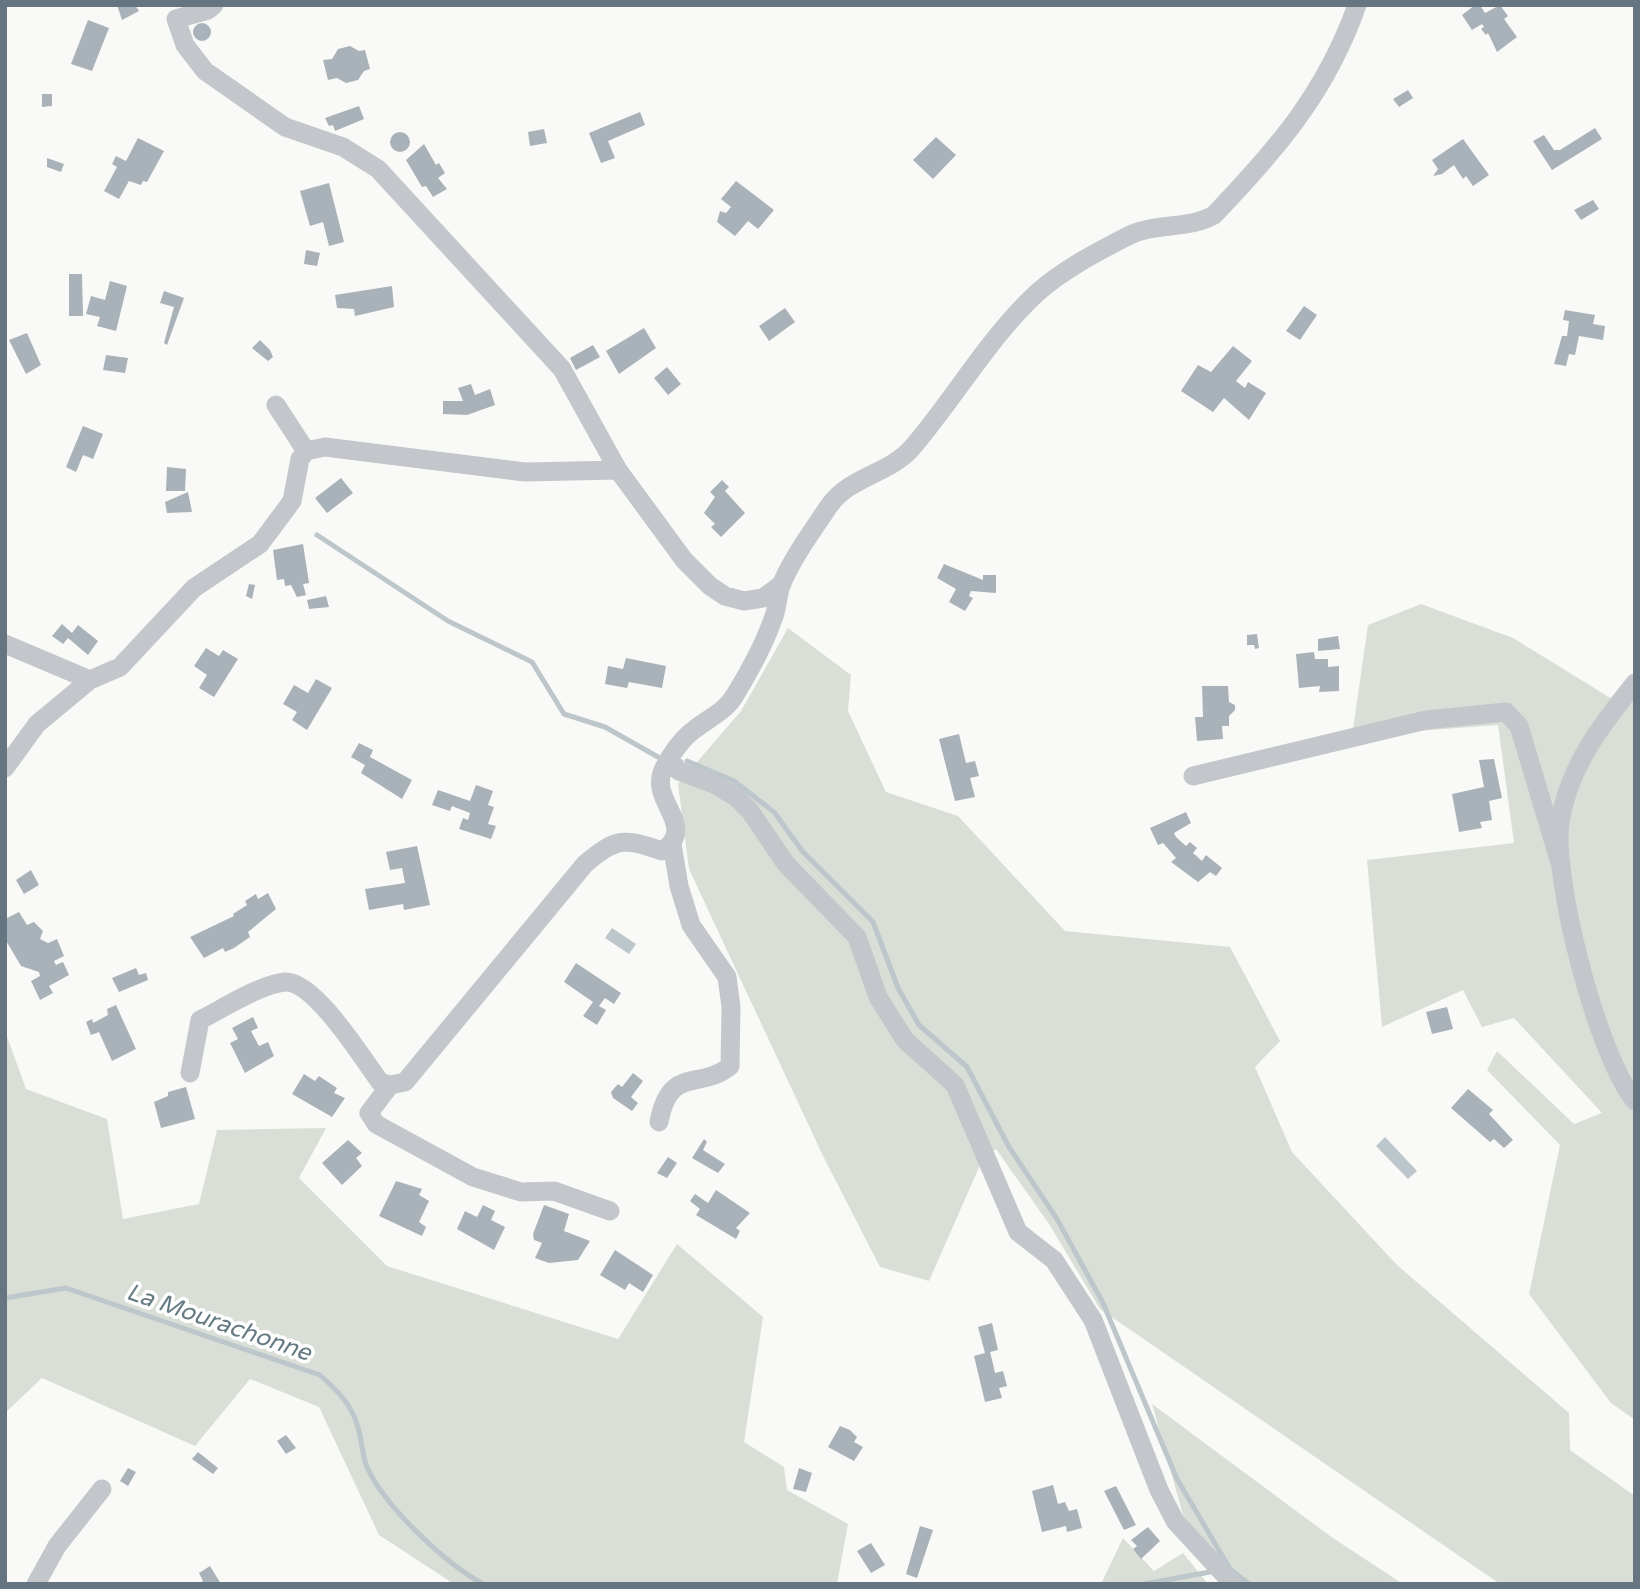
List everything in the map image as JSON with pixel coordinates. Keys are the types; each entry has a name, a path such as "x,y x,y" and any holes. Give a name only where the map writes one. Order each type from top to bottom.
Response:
{"street":[{"path":"214,5 208,10 179,12 185,45 205,71 285,127 343,147 378,169 562,369 618,470 670,544 710,586 725,596 744,601 763,598 782,584"},
{"path":"190,1073 200,1020 272,985 287,982 305,990 320,1003 380,1082 390,1085 405,1082 585,864 602,850 628,839 662,851 672,844 677,833 660,784 663,770 676,749 693,730 734,698 774,618 782,584 831,504 853,483 909,451 973,366 1037,294 1053,280 1130,235 1156,226 1204,221 1214,215 1291,131 1347,34 1357,5"},
{"path":"276,405 306,451"},
{"path":"5,768 37,724 90,680 120,667 194,588 260,544 292,501 300,459 306,451 325,447 525,472 618,470"},
{"path":"5,644 90,680"},
{"path":"1560,863 1560,822 1569,789 1597,730 1635,683"},
{"path":"1193,776 1426,720 1506,712 1519,726 1560,863 1574,938 1595,1018 1635,1101"},
{"path":"671,761 679,771 714,784 736,797 750,811 786,864 857,937 878,997 905,1040 955,1085 1018,1231 1054,1260 1093,1320 1158,1490 1175,1521 1194,1546 1233,1584"},
{"path":"659,1122 669,1092 689,1079 721,1073 730,1066 731,1007 727,977 691,925 672,844"},
{"path":"390,1085 369,1113 376,1125 474,1177 521,1192 554,1191 610,1211"},
{"path":"36,1584 57,1546 102,1489"}],"shaded area":[{"path":"1421,604 1513,638 1625,707 1635,693 1635,1420 1611,1403 1529,1294 1560,1145 1487,1070 1497,1051 1574,1124 1602,1113 1514,1018 1482,1027 1463,990 1382,1027 1367,860 1514,843 1498,725 1352,736 1368,625"},
{"path":"788,628 851,675 848,711 886,792 958,816 1065,931 1230,947 1280,1041 1255,1067 1292,1152 1397,1265 1569,1413 1570,1450 1635,1496 1635,1584 1500,1584 1100,1309 1049,1224 996,1149 984,1156 929,1281 880,1267 823,1156 689,869 678,784 741,711"},
{"path":"612,928 636,944 629,954 605,938"},
{"path":"5,1031 26,1089 107,1119 123,1219 199,1204 217,1130 326,1128 299,1178 387,1266 618,1339 677,1244 763,1317 744,1442 784,1467 787,1490 848,1524 837,1584 454,1584 379,1535 319,1407 250,1379 195,1446 42,1378 5,1413"},
{"path":"1385,1137 1417,1171 1408,1179 1376,1146"},
{"path":"1152,1404 1330,1536 1403,1584 1241,1584 1183,1515"},
{"path":"1123,1538 1154,1571 1183,1553 1208,1584 1101,1584"}],"building":[{"path":"117,5 135,5 139,11 122,20"},
{"path":"1475,5 1480,5 1485,13 1500,5 1508,16 1504,19 1517,37 1497,52 1488,33 1486,35 1481,29 1484,27 1482,24 1472,30 1462,15"},
{"path":"88,20 109,28 92,71 71,64"},
{"path":"198,23 206,23 211,32 209,39 198,41 193,36 193,28"},
{"path":"350,46 359,51 365,50 370,69 364,71 358,80 346,83 337,78 328,80 323,60 332,59 338,49"},
{"path":"1408,90 1413,98 1399,107 1393,99"},
{"path":"42,94 52,94 52,106 42,107"},
{"path":"359,106 364,119 335,131 325,118"},
{"path":"640,112 645,125 608,141 615,158 601,163 589,133"},
{"path":"1595,128 1602,139 1552,170 1533,141 1544,135 1554,150 1560,150"},
{"path":"544,129 547,143 530,146 528,132"},
{"path":"400,132 407,135 410,142 407,149 400,152 393,149 390,142 393,135"},
{"path":"936,137 956,155 933,179 913,160"},
{"path":"138,138 164,151 147,182 143,181 141,185 129,181 119,199 104,191 117,167 112,164 116,156 126,161"},
{"path":"1463,139 1489,175 1473,186 1466,176 1463,179 1454,165 1442,174 1433,176 1438,169 1432,160"},
{"path":"424,144 436,165 439,163 445,173 438,178 447,189 433,197 426,186 422,187 406,160"},
{"path":"47,158 64,164 61,172 47,167"},
{"path":"736,181 774,210 758,229 748,221 735,236 717,222 720,211 726,213 731,207 721,199"},
{"path":"329,183 344,242 329,246 323,222 310,226 300,191"},
{"path":"1593,200 1599,209 1581,220 1574,210"},
{"path":"306,250 320,253 317,266 304,264"},
{"path":"69,274 82,274 83,316 69,316"},
{"path":"110,281 127,286 116,331 97,326 100,317 86,314 91,296 105,300"},
{"path":"392,286 394,307 355,316 354,309 337,308 335,295"},
{"path":"164,291 184,298 167,345 164,343 174,307 160,303"},
{"path":"1304,306 1317,315 1300,340 1286,331"},
{"path":"785,308 795,322 769,341 759,326"},
{"path":"1565,310 1595,315 1593,324 1605,326 1603,340 1579,336 1575,355 1569,354 1566,366 1554,364 1562,336 1567,336 1569,321 1563,320"},
{"path":"644,328 656,348 619,374 606,351"},
{"path":"27,333 41,365 26,374 9,340"},
{"path":"260,340 273,357 268,361 252,348"},
{"path":"593,345 600,357 576,370 570,358"},
{"path":"1233,346 1252,361 1236,381 1245,388 1248,382 1266,393 1249,420 1224,398 1213,412 1181,391 1198,365 1211,372"},
{"path":"106,355 128,358 125,373 103,370"},
{"path":"667,367 681,384 668,395 654,378"},
{"path":"471,384 475,395 490,389 495,405 467,415 443,414 443,401 463,401 458,388"},
{"path":"83,426 103,434 93,459 83,455 76,472 66,467"},
{"path":"167,467 186,469 185,491 166,491"},
{"path":"341,478 353,493 327,513 315,498"},
{"path":"722,480 729,487 725,491 745,513 721,537 711,527 715,524 704,513 715,497 710,492"},
{"path":"188,492 192,512 167,513 165,502"},
{"path":"303,544 309,583 303,584 306,595 297,597 291,585 285,586 284,579 277,580 273,550"},
{"path":"944,564 983,580 983,575 996,575 996,593 971,591 969,596 973,598 965,611 949,602 956,589 937,578"},
{"path":"249,584 255,585 252,599 246,596"},
{"path":"326,596 329,607 309,609 307,600"},
{"path":"62,624 72,633 78,625 98,641 88,655 68,638 63,644 52,636"},
{"path":"1257,634 1259,648 1255,649 1254,645 1247,645 1247,635"},
{"path":"1338,636 1340,649 1318,651 1318,639"},
{"path":"206,648 219,656 223,650 238,659 214,697 199,688 207,675 194,666"},
{"path":"1314,652 1315,659 1328,659 1328,667 1339,666 1339,691 1319,692 1320,686 1299,688 1296,654"},
{"path":"626,658 666,666 662,688 629,682 627,688 605,684 608,666 623,669"},
{"path":"316,679 332,688 307,730 292,720 297,712 283,704 294,685 308,693"},
{"path":"1202,686 1228,686 1229,702 1235,705 1235,710 1229,716 1229,726 1222,726 1223,739 1197,741 1195,717 1203,717"},
{"path":"959,734 966,763 975,761 979,776 970,778 975,797 955,801 939,739"},
{"path":"359,743 373,750 370,757 412,780 402,799 361,773 365,765 351,757"},
{"path":"1494,759 1502,798 1489,801 1492,820 1480,822 1482,828 1459,832 1452,794 1484,787 1479,760"},
{"path":"476,785 493,791 488,805 494,807 488,824 496,826 491,839 459,829 463,818 468,820 470,813 452,806 450,811 432,805 438,790 470,801"},
{"path":"1186,812 1191,823 1174,833 1176,837 1186,846 1190,842 1197,848 1193,853 1202,861 1206,855 1222,868 1216,876 1210,872 1198,882 1171,862 1176,858 1163,843 1158,845 1150,828"},
{"path":"417,846 430,905 404,910 403,904 369,910 365,889 405,883 402,868 390,870 386,852"},
{"path":"31,870 39,885 24,894 16,880"},
{"path":"268,893 276,909 248,932 250,937 234,948 225,952 223,948 204,958 190,937 234,916 233,914 247,905 245,901 256,894 258,899"},
{"path":"19,912 27,925 34,922 43,931 40,939 48,943 57,939 64,956 54,961 56,965 63,962 69,975 49,986 53,993 40,1000 31,981 40,976 39,972 21,966 5,939 5,919"},
{"path":"576,963 621,993 614,1004 605,998 599,1006 606,1010 597,1025 583,1016 593,1002 564,982"},
{"path":"136,968 139,975 146,973 148,980 119,992 112,978"},
{"path":"116,1005 136,1049 112,1061 99,1032 91,1035 86,1022 92,1019 93,1023 108,1015 107,1009"},
{"path":"1447,1007 1453,1029 1432,1034 1426,1012"},
{"path":"253,1017 258,1028 251,1031 259,1046 268,1042 274,1056 245,1073 230,1043 238,1039 232,1028"},
{"path":"633,1073 643,1081 631,1097 638,1103 632,1111 613,1098 611,1092 618,1084 622,1087"},
{"path":"304,1074 315,1081 319,1076 337,1088 334,1093 345,1098 332,1117 292,1094"},
{"path":"186,1087 195,1119 161,1128 154,1102 168,1096 168,1092"},
{"path":"1468,1089 1493,1110 1489,1114 1513,1140 1504,1148 1494,1139 1490,1142 1451,1108"},
{"path":"704,1139 707,1142 703,1150 725,1164 718,1173 692,1158"},
{"path":"348,1140 362,1153 356,1158 362,1166 342,1185 322,1163"},
{"path":"668,1157 677,1163 667,1178 657,1173"},
{"path":"396,1181 422,1189 419,1195 429,1201 419,1222 426,1227 422,1236 379,1216"},
{"path":"716,1190 750,1213 736,1228 740,1231 736,1239 696,1215 700,1209 690,1201 695,1194 708,1203"},
{"path":"483,1205 495,1211 491,1220 505,1227 494,1250 457,1229 465,1211 477,1217"},
{"path":"544,1205 569,1214 564,1231 590,1241 578,1260 549,1263 535,1258 542,1243 534,1240 533,1234"},
{"path":"615,1250 653,1275 643,1292 629,1283 625,1290 600,1275"},
{"path":"992,1323 998,1350 990,1352 995,1373 1003,1371 1007,1386 999,1388 1002,1398 985,1402 974,1356 985,1353 978,1327"},
{"path":"840,1426 850,1430 857,1437 854,1442 863,1447 854,1461 828,1447"},
{"path":"286,1435 296,1448 286,1454 277,1441"},
{"path":"198,1452 218,1468 213,1474 192,1459"},
{"path":"128,1468 136,1472 128,1486 120,1481"},
{"path":"799,1468 812,1473 806,1492 793,1489"},
{"path":"1053,1485 1058,1504 1065,1502 1069,1511 1077,1509 1082,1528 1067,1532 1066,1526 1042,1532 1032,1491"},
{"path":"1116,1486 1136,1525 1124,1530 1104,1491"},
{"path":"920,1526 933,1530 917,1578 906,1574"},
{"path":"1148,1527 1160,1541 1141,1559 1133,1549 1137,1546 1131,1540"},
{"path":"871,1543 885,1565 871,1573 857,1551"},
{"path":"210,1566 221,1584 198,1584 203,1581 199,1573"}],"waterway":[{"path":"317,535 448,621 532,662 564,714 605,727 658,757"},
{"path":"687,761 734,781 774,812 803,852 873,922 898,988 919,1025 967,1067 1009,1147 1057,1219 1103,1303 1177,1479 1230,1569 1249,1584"},
{"name":"La Mourachonne","path":"5,1298 66,1288 320,1375 350,1409 360,1435 367,1467 387,1499 434,1548 483,1584"},
{"name":"La Mourachonne","path":"1144,1584 1210,1572"}]}
